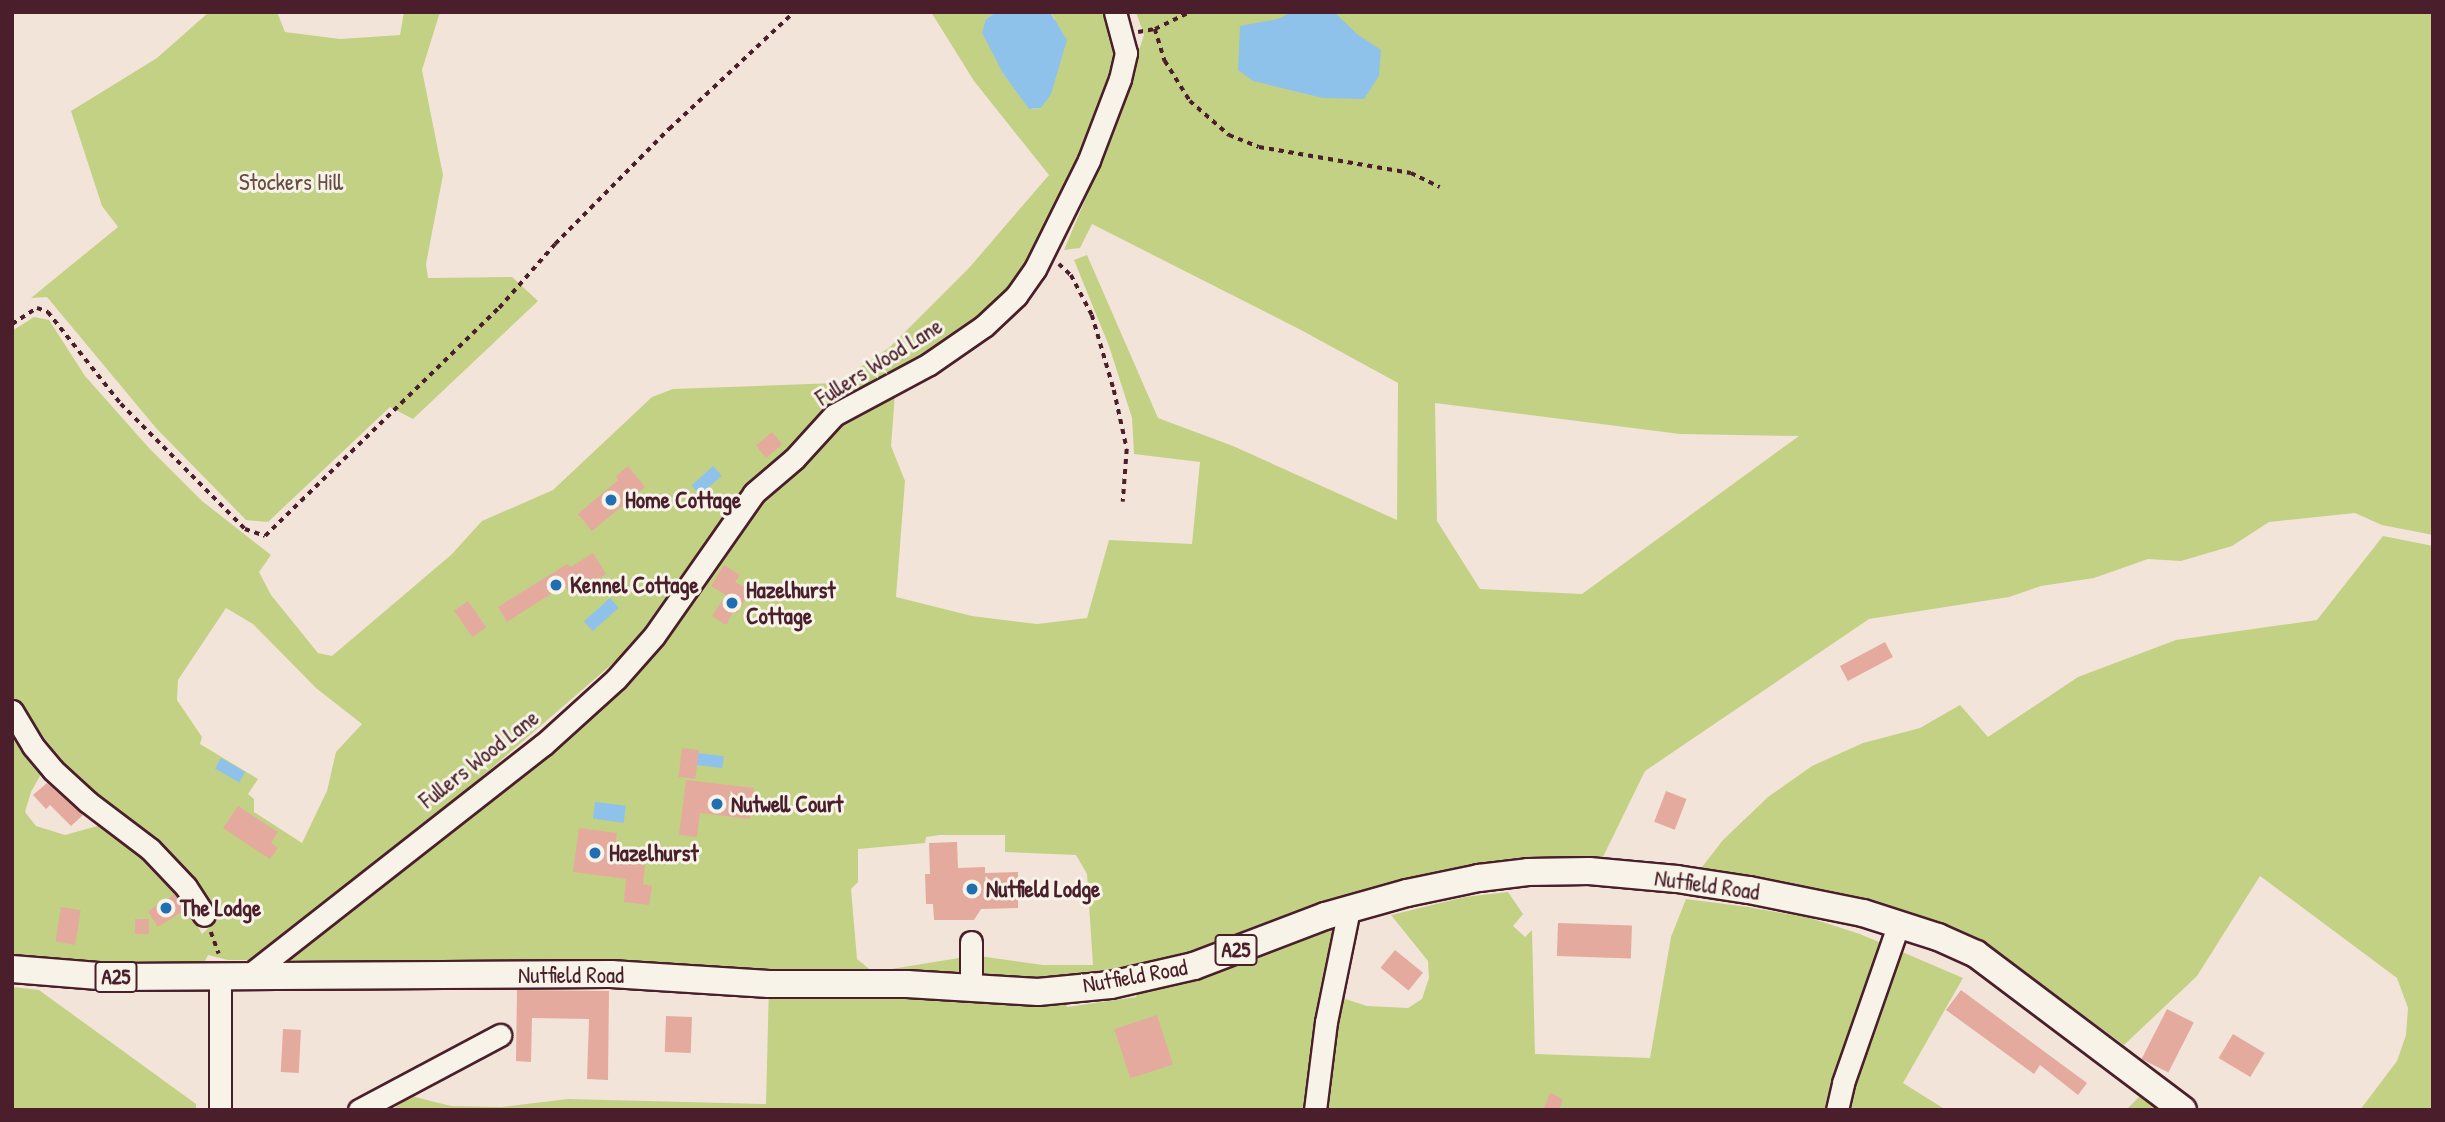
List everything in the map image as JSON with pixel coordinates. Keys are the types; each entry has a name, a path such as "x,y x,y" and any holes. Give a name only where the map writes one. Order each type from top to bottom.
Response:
{"main road":[{"name":"Nutfield Road","path":"12,969 111,977 611,974 769,984 907,984 1038,992 1144,978 1194,965 1349,909 1479,878 1528,872 1590,871 1677,879 1749,890 1899,923 1976,954 2183,1110"}],"street":[{"name":"Fullers Wood Lane","path":"248,976 543,745 616,679 654,635 754,493 794,459 834,415 929,364 985,326 1016,296 1045,251 1109,112 1126,53 1115,12"},
{"path":"12,711 33,746 53,770 88,802 150,849 186,887 204,915"},
{"path":"1315,1110 1326,1022 1349,909"},
{"path":"1837,1110 1843,1083 1899,923"},
{"path":"971,942 971,988"},
{"path":"220,977 220,1110"},
{"path":"359,1110 500,1035"}],"path":[{"path":"12,324 37,308 48,312 121,404 246,529 265,536 499,308 555,244 669,129 794,12"},
{"path":"1122,34 1155,29 1190,12"},
{"path":"1155,29 1165,61 1190,101 1229,135 1259,147 1411,173 1440,187"},
{"path":"1045,251 1071,275 1092,315 1127,449 1124,502"},
{"path":"204,915 219,954 220,977"}],"green space":[{"name":"Stockers Hill","path":"209,12 277,12 285,32 340,39 400,35 404,12 440,12 422,70 443,175 426,264 428,278 512,277 538,301 413,419 390,407 268,522 246,520 156,428 47,297 31,298 118,227 102,206 71,111 157,58"},
{"path":"931,12 996,12 986,19 1004,75 1030,109 1041,108 1055,19 1050,12 1103,12 1118,61 1103,108 1033,252 1004,297 968,327 917,362 825,408 803,441 634,645 448,806 254,960 228,960 208,955 203,965 12,959 12,730 42,772 31,792 25,812 36,826 65,835 101,825 109,830 119,829 175,884 202,934 214,923 199,896 67,766 12,698 12,331 34,317 49,320 85,376 149,448 202,501 271,555 259,572 271,595 318,653 332,656 451,555 482,521 553,490 652,397 673,389 837,383 890,347 969,268 1049,175 974,81","holes":["226,608 253,624 316,688 362,724 336,752 327,791 302,843 254,812 254,799 248,794 258,779 200,744 202,737 177,700 178,680"]},
{"path":"1136,12 2433,12 2433,535 2382,525 2355,513 2269,522 2232,546 2181,561 2148,559 2094,578 2041,586 2009,597 1869,619 1645,771 1600,863 1512,864 1170,961 1086,979 990,979 985,975 979,956 1043,965 1093,965 1087,874 1076,855 1005,852 1005,835 940,835 926,837 925,843 858,849 858,882 851,889 857,959 873,972 965,957 961,976 713,975 684,964 276,964 394,871 411,863 415,850 632,680 691,605 766,496 838,425 895,394 891,446 905,481 896,597 972,616 1037,624 1087,618 1109,540 1192,544 1200,462 1134,454 1132,418 1109,346 1074,260 1087,255 1158,418 1233,446 1397,520 1398,383 1301,330 1092,224 1080,248 1064,250 1104,155 1144,35","holes":["1435,403 1680,434 1799,436 1582,594 1480,589 1437,521"]},
{"path":"2383,536 2433,546 2433,1110 2360,1110 2397,1061 2406,1035 2408,1008 2397,978 2260,876 2197,976 2124,1045 1985,943 1935,922 1872,903 1699,871 1723,840 1768,797 1812,766 1863,743 1920,728 1960,705 1988,737 2078,677 2176,640 2317,620"},
{"path":"1508,892 1523,914 1513,926 1525,937 1532,930 1535,1054 1650,1058 1671,937 1686,899 1748,907 1810,918 1860,934 1963,978 1903,1083 1946,1110 392,1110 411,1096 451,1106 501,1107 568,1099 766,1104 769,984 1058,988 1067,1007 1136,997 1140,986 1333,929 1335,990 1345,999 1367,1006 1408,1008 1422,999 1429,978 1428,961 1391,915 1465,897"},
{"path":"12,987 39,990 196,1104 196,1110 12,1110"},
{"path":"2141,1095 2159,1110 2126,1110"}],"water":[{"path":"996,12 1050,12 1067,40 1051,94 1041,108 1029,109 1004,75 982,33 986,19"},
{"path":"1292,12 1334,12 1357,34 1381,50 1379,76 1364,99 1323,98 1253,81 1238,70 1240,26 1278,19"},
{"path":"713,466 722,476 700,495 691,485"},
{"path":"610,598 619,608 593,631 584,621"},
{"path":"698,753 724,756 722,768 697,765"},
{"path":"221,758 245,772 239,782 215,768"},
{"path":"595,802 626,806 624,823 593,819"}],"building":[{"path":"772,432 782,444 766,458 756,445"},
{"name":"Home Cottage","path":"628,466 645,487 592,531 578,514 618,480 616,476"},
{"name":"Kennel Cottage","path":"593,553 606,574 591,584 587,579 568,591 565,585 507,622 498,607 567,564 571,567"},
{"name":"Hazelhurst Cottage","path":"724,565 740,575 735,582 751,591 726,625 712,616 726,595 711,586"},
{"path":"468,601 486,627 472,637 454,611"},
{"path":"1885,642 1893,657 1848,681 1840,666"},
{"path":"682,748 699,750 695,779 678,777"},
{"name":"Nutwell Court","path":"686,780 754,788 750,819 700,813 697,837 679,835"},
{"path":"47,783 83,815 71,826 50,805 46,809 33,795"},
{"path":"1666,791 1687,799 1675,830 1654,822"},
{"path":"238,806 278,832 271,843 278,848 270,859 223,828"},
{"name":"Hazelhurst","path":"579,828 617,833 613,861 645,865 643,884 652,886 649,905 624,902 626,879 573,872"},
{"name":"Nutfield Lodge","path":"957,842 958,868 985,867 985,873 1018,872 1018,908 981,909 974,920 934,920 933,904 926,904 925,874 930,874 929,843"},
{"name":"The Lodge","path":"175,894 185,910 158,927 148,911"},
{"path":"61,907 81,910 75,945 56,942"},
{"path":"135,919 149,919 149,934 135,934"},
{"path":"1558,923 1632,926 1631,959 1557,956"},
{"path":"1395,950 1423,973 1409,991 1381,968"},
{"path":"517,990 609,991 608,1080 587,1079 589,1019 532,1018 531,1062 516,1061"},
{"path":"1961,990 2087,1083 2078,1095 2040,1065 2034,1074 1946,1010"},
{"path":"2167,1009 2194,1023 2168,1073 2142,1059"},
{"path":"1157,1015 1173,1064 1130,1078 1114,1029"},
{"path":"666,1016 692,1017 691,1053 665,1052"},
{"path":"283,1029 301,1030 299,1073 281,1072"},
{"path":"2233,1034 2265,1053 2250,1077 2219,1058"},
{"path":"1550,1093 1563,1099 1559,1110 1543,1110"}],"place":[{"name":"Home Cottage","path":"611,500"},
{"name":"Kennel Cottage","path":"556,585"},
{"name":"Hazelhurst Cottage","path":"732,603"},
{"name":"Nutwell Court","path":"717,804"},
{"name":"Hazelhurst","path":"595,853"},
{"name":"Nutfield Lodge","path":"972,889"},
{"name":"The Lodge","path":"166,908"}]}
